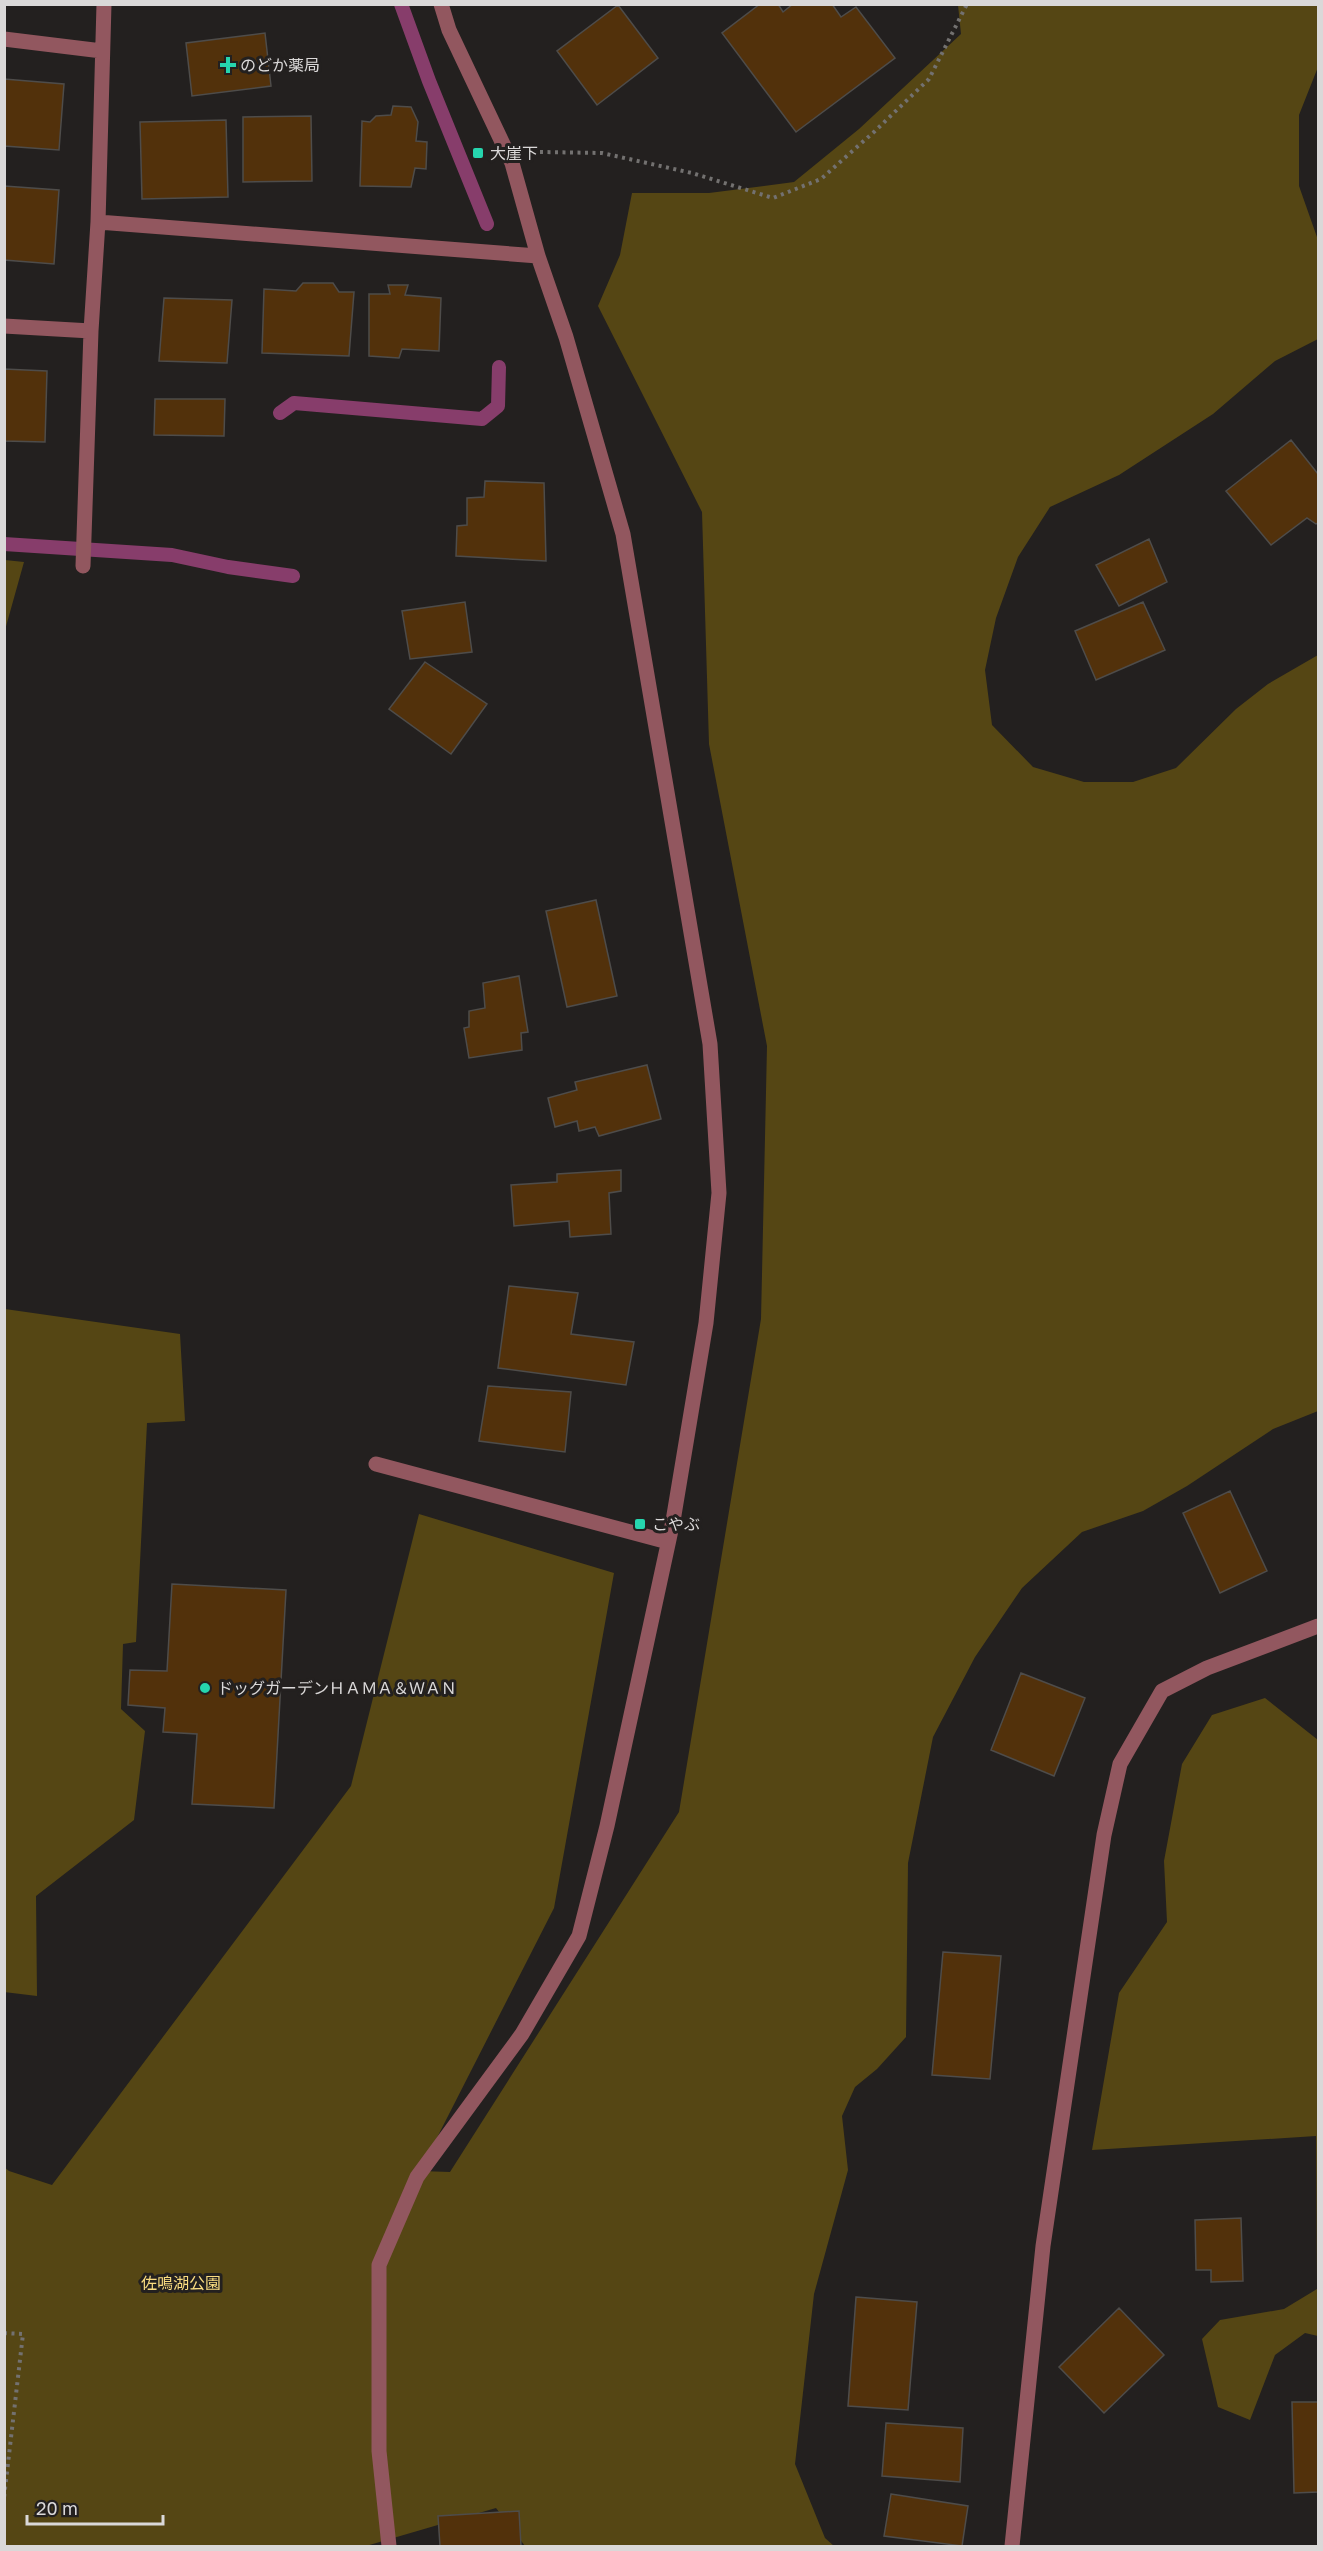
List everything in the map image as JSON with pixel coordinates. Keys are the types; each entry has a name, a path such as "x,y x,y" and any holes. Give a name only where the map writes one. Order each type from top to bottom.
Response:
{"street":[{"path":"83,566 91,331 98,222 104,4"},
{"path":"388,2547 379,2451 379,2265 417,2177 522,2034 579,1936 607,1826 668,1542 706,1323 719,1193 710,1044 623,534 566,337 538,256 512,163 449,30 441,4"},
{"path":"4,39 102,51"},
{"path":"98,222 538,256"},
{"path":"4,326 91,331"},
{"path":"376,1464 668,1542"},
{"path":"1011,2547 1042,2246 1104,1835 1120,1764 1162,1691 1207,1668 1318,1626"}],"path":[{"path":"506,151 602,153 692,173 773,198 821,179 929,79 967,4"},
{"path":"4,2333 23,2334 4,2498"}],"green space":[{"name":"佐鳴湖公園","path":"958,5 1318,5 1318,67 1299,115 1299,186 1318,240 1318,339 1275,361 1213,414 1119,475 1050,507 1018,557 996,618 985,670 992,725 1033,767 1084,782 1133,782 1176,768 1236,709 1268,684 1318,655 1318,1411 1273,1429 1187,1486 1143,1511 1082,1532 1022,1588 975,1657 933,1737 908,1863 906,2037 877,2069 855,2087 842,2116 848,2170 814,2294 795,2464 825,2538 834,2546 525,2546 496,2508 366,2546 5,2546 4,2167 9,2171 52,2185 351,1786 419,1514 614,1573 554,1908 420,2171 450,2172 679,1812 761,1319 767,1046 709,744 702,512 598,306 620,255 632,193 709,193 794,182 859,129 961,34"},
{"path":"4,560 24,562 5,630"},
{"path":"5,1309 180,1334 185,1421 147,1423 136,1642 123,1644 121,1709 145,1731 134,1820 36,1896 37,1996 4,1992"},
{"path":"1265,1698 1318,1740 1318,2336 1305,2333 1275,2355 1250,2420 1218,2407 1202,2339 1220,2320 1284,2309 1317,2289 1316,2136 1092,2150 1119,1993 1167,1922 1164,1861 1182,1764 1212,1715"}],"building":[{"path":"760,4 778,4 783,12 793,4 832,4 841,17 856,7 895,58 796,132 722,33"},
{"path":"618,5 658,58 597,105 557,51"},
{"name":"のどか薬局","path":"265,33 271,86 192,96 186,43"},
{"path":"4,79 64,84 59,150 4,146"},
{"path":"393,106 411,107 418,122 416,141 427,142 426,169 415,168 411,187 360,186 362,121 370,122 376,116 391,115"},
{"path":"311,116 312,181 243,182 243,117"},
{"path":"226,120 228,197 142,199 140,122"},
{"path":"4,186 59,190 54,264 4,260"},
{"path":"303,283 333,283 339,292 354,292 349,356 262,353 264,289 296,291"},
{"path":"388,285 408,285 405,295 441,298 439,351 402,349 399,358 369,356 369,294 390,294"},
{"path":"164,298 232,300 227,363 159,361"},
{"path":"4,369 47,371 45,442 4,441"},
{"path":"155,399 225,399 224,436 154,435"},
{"path":"1291,440 1318,474 1318,523 1307,518 1271,545 1226,491"},
{"path":"485,481 544,483 546,561 456,556 457,526 467,525 467,498 484,497"},
{"path":"1149,539 1167,582 1119,606 1096,565"},
{"path":"465,602 472,652 410,659 402,611"},
{"path":"1143,602 1165,650 1096,680 1075,631"},
{"path":"425,662 487,704 451,754 389,709"},
{"path":"596,900 617,996 567,1007 546,911"},
{"path":"519,976 528,1032 521,1033 522,1050 469,1058 464,1028 469,1027 469,1011 485,1008 483,983"},
{"path":"647,1065 661,1119 599,1136 595,1127 579,1131 577,1121 555,1127 548,1098 577,1090 575,1082"},
{"path":"621,1170 621,1191 609,1193 611,1234 570,1237 569,1221 514,1226 511,1185 557,1182 557,1174"},
{"path":"509,1286 578,1293 571,1334 634,1342 626,1385 498,1368"},
{"path":"488,1386 571,1392 565,1452 479,1441"},
{"path":"1230,1491 1267,1571 1220,1593 1183,1513"},
{"name":"ドッグガーデンＨＡＭＡ＆ＷＡＮ","path":"172,1584 286,1590 274,1808 192,1804 197,1734 163,1732 165,1708 128,1705 130,1670 167,1671"},
{"path":"1021,1673 1085,1698 1054,1776 991,1750"},
{"path":"943,1952 1001,1956 990,2079 932,2075"},
{"path":"1241,2218 1243,2281 1211,2282 1211,2270 1196,2270 1195,2220"},
{"path":"856,2297 917,2302 908,2410 848,2406"},
{"path":"1119,2308 1164,2355 1104,2413 1059,2367"},
{"path":"1292,2402 1318,2402 1318,2492 1294,2493"},
{"path":"886,2423 963,2428 960,2482 882,2476"},
{"path":"891,2494 968,2506 962,2546 884,2536"},
{"path":"519,2511 521,2546 440,2546 438,2516"}],"waterway":[{"path":"401,4 429,81 487,224"},
{"path":"280,413 294,403 482,419 498,406 499,367"},
{"path":"4,544 172,555 228,567 293,576"}],"place":[{"name":"のどか薬局","path":"228,65"},
{"name":"大崖下","path":"478,153"},
{"name":"こやぶ","path":"640,1524"},
{"name":"ドッグガーデンＨＡＭＡ＆ＷＡＮ","path":"205,1688"}]}
